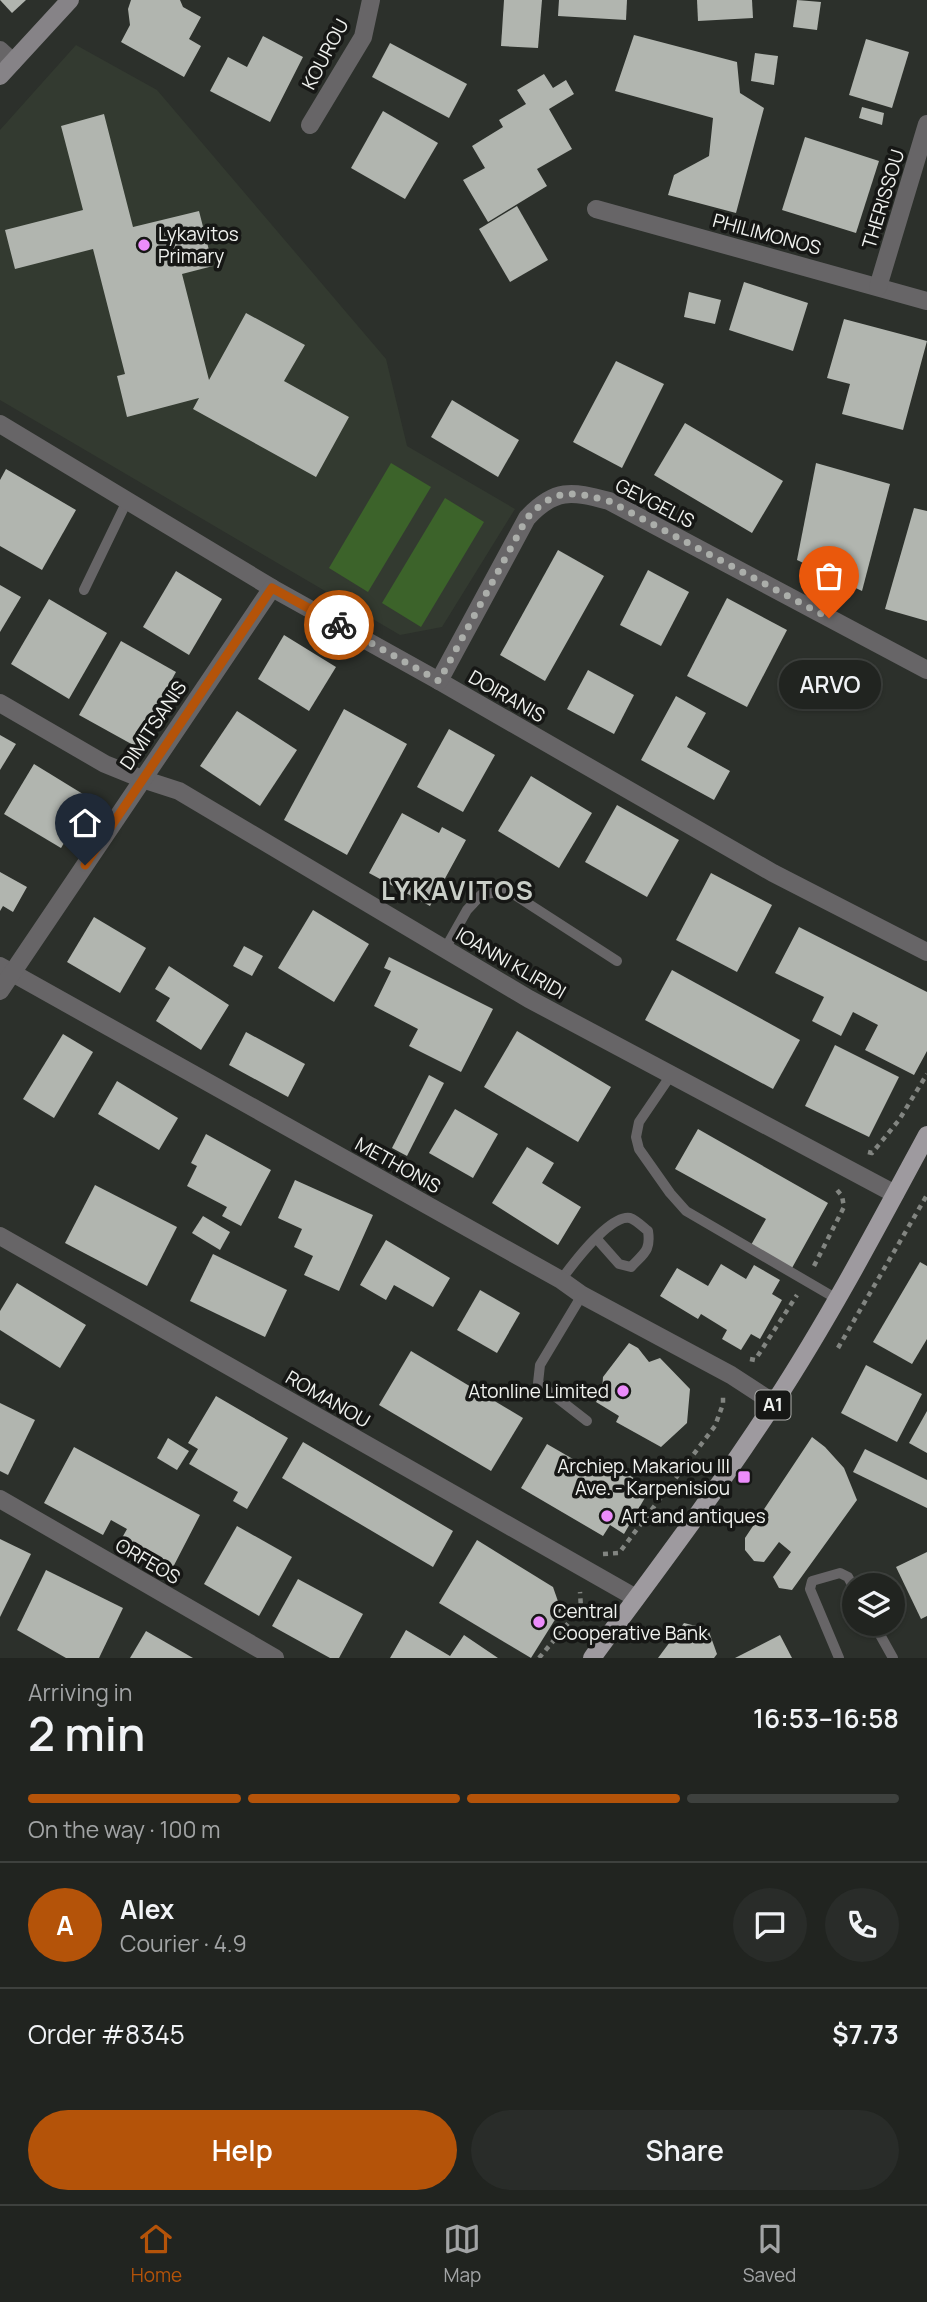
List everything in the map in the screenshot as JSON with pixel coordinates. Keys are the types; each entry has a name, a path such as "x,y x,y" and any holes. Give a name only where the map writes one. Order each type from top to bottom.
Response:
{"main road":[{"name":"A1","path":"592,1658 774,1403 927,1136"}],"street":[{"path":"0,76 6,56 71,0"},
{"name":"KOUROU","path":"310,125 363,37 371,0"},
{"name":"THERISSOU","path":"878,287 927,124"},
{"name":"PHILIMONOS","path":"596,209 927,301"},
{"name":"DOIRANIS","path":"0,424 272,588 774,873 927,952"},
{"name":"GEVGELIS","path":"439,681 527,518 541,502 561,494 582,494 609,501 927,670"},
{"name":"DIMITSANIS","path":"0,991 7,969 142,779 272,588"},
{"name":"IOANNI KLIRIDI","path":"0,703 105,764 179,791 528,999 895,1194"},
{"name":"METHONIS","path":"7,969 561,1280 582,1295 730,1375 774,1403"},
{"name":"ROMANOU","path":"0,1236 636,1598"},
{"name":"ORFEOS","path":"0,1499 275,1658"}],"lane":[{"path":"84,590 127,501"},
{"path":"445,950 467,910 481,895 507,890 617,961"},
{"path":"671,1075 639,1122 636,1137 639,1149 686,1211 836,1299"},
{"path":"561,1280 582,1250 596,1238 619,1219 631,1218 648,1231 650,1243 649,1248 631,1267 619,1264 596,1238"},
{"path":"582,1295 540,1365 538,1383 587,1421"},
{"path":"839,1658 810,1585 812,1581 842,1574"},
{"path":"881,1636 894,1658"}],"path":[{"path":"651,1513 715,1426 723,1404 722,1389 730,1375 743,1358 755,1360 806,1281 844,1207 842,1196 831,1181 849,1151 873,1153 899,1120 927,1074"}],"shaded area":[{"name":"Lykavitos Primary","path":"76,45 157,90 386,359 407,446 515,509 442,627 400,635 0,400 0,130"}],"green space":[{"path":"391,463 431,487 368,592 329,568"},
{"path":"445,498 484,522 421,627 382,603"}],"building":[{"path":"0,0 26,0 12,13"},
{"path":"131,0 180,0 183,7 201,17 189,39 201,46 184,77 121,42 130,25 128,9"},
{"path":"504,0 542,0 538,48 501,46"},
{"path":"559,0 627,0 626,20 558,16"},
{"path":"697,0 752,0 753,18 698,21"},
{"path":"797,0 821,2 817,30 793,27"},
{"path":"634,35 737,62 740,93 764,108 736,213 668,195 674,175 709,156 713,118 615,91"},
{"path":"263,36 303,57 270,122 210,91 228,57 247,67"},
{"path":"866,39 909,52 892,108 849,95"},
{"path":"390,43 467,84 449,118 372,77"},
{"path":"755,53 778,56 774,85 751,81"},
{"path":"544,74 553,88 566,80 574,94 549,109 572,149 537,169 547,186 488,222 463,180 485,168 472,146 503,127 499,120 526,104 517,90"},
{"path":"862,107 884,113 882,125 859,118"},
{"path":"383,111 438,143 405,199 351,168"},
{"path":"104,114 133,227 199,211 213,266 182,274 209,380 246,313 305,345 284,381 349,417 316,477 193,409 199,398 127,417 117,376 125,374 93,249 15,269 5,230 83,210 61,126"},
{"path":"805,137 879,161 856,233 782,210"},
{"path":"517,206 548,260 510,282 479,229"},
{"path":"744,282 808,303 793,351 729,330"},
{"path":"689,292 721,300 715,324 684,317"},
{"path":"844,319 927,341 903,430 842,414 850,384 827,378"},
{"path":"616,361 664,384 622,468 573,442"},
{"path":"452,400 519,440 498,477 431,437"},
{"path":"685,423 783,481 752,533 654,475"},
{"path":"816,463 890,484 862,591 797,560"},
{"path":"6,469 76,510 42,570 0,546 0,480"},
{"path":"914,508 927,511 927,621 885,609"},
{"path":"558,550 604,576 545,681 500,655"},
{"path":"648,570 689,592 661,646 620,625"},
{"path":"176,571 222,599 189,655 143,627"},
{"path":"0,585 21,597 0,632"},
{"path":"727,598 787,630 747,707 687,676"},
{"path":"49,599 107,633 69,699 11,664"},
{"path":"284,635 336,667 309,711 258,679"},
{"path":"121,641 176,672 135,746 79,715"},
{"path":"588,670 634,695 614,734 567,709"},
{"path":"676,696 706,713 687,747 730,771 714,800 641,760"},
{"path":"344,709 407,744 347,855 284,820"},
{"path":"237,711 297,750 260,806 200,766"},
{"path":"449,729 495,755 463,812 417,787"},
{"path":"0,735 16,744 0,770"},
{"path":"34,764 91,799 61,848 4,814"},
{"path":"531,776 592,813 559,868 498,831"},
{"path":"617,805 679,840 647,897 585,862"},
{"path":"402,813 439,833 442,827 466,840 430,906 369,873"},
{"path":"0,872 27,887 13,912 3,906 0,911"},
{"path":"711,873 772,905 737,972 676,940"},
{"path":"313,910 369,944 334,1002 278,968"},
{"path":"94,917 146,948 120,993 67,962"},
{"path":"799,927 927,992 927,1051 914,1075 865,1050 878,1025 853,1012 841,1036 812,1021 824,997 775,973"},
{"path":"244,946 263,956 252,976 233,966"},
{"path":"389,957 493,1009 461,1072 409,1046 418,1029 374,1006 391,971 384,968"},
{"path":"169,966 229,1005 201,1050 156,1021 170,998 155,989"},
{"path":"672,970 800,1040 773,1089 645,1020"},
{"path":"517,1031 611,1087 578,1142 484,1087"},
{"path":"246,1032 305,1064 288,1097 229,1065"},
{"path":"63,1034 93,1052 54,1118 23,1099"},
{"path":"835,1045 899,1077 869,1137 805,1106"},
{"path":"429,1075 444,1083 407,1156 392,1148"},
{"path":"117,1081 178,1118 159,1150 98,1114"},
{"path":"455,1109 498,1134 473,1178 429,1153"},
{"path":"698,1129 828,1203 792,1268 751,1245 766,1219 675,1169"},
{"path":"206,1134 271,1170 241,1226 222,1216 227,1207 187,1186 197,1166 191,1163"},
{"path":"527,1147 554,1163 542,1183 581,1207 558,1245 492,1203"},
{"path":"295,1180 373,1215 339,1291 304,1275 313,1256 294,1247 302,1229 278,1218"},
{"path":"95,1185 177,1227 147,1286 65,1243"},
{"path":"203,1216 230,1232 220,1250 192,1233"},
{"path":"386,1240 450,1278 433,1307 394,1285 386,1300 360,1285"},
{"path":"213,1254 287,1290 265,1337 190,1301"},
{"path":"920,1262 927,1266 927,1339 912,1364 873,1342"},
{"path":"721,1264 746,1279 754,1265 780,1280 772,1294 782,1300 760,1339 751,1334 741,1350 722,1339 727,1330 701,1314 698,1319 660,1296 677,1268 708,1286"},
{"path":"17,1283 86,1325 60,1368 0,1330 0,1311"},
{"path":"480,1290 520,1313 497,1353 457,1330"},
{"path":"629,1343 638,1348 649,1362 660,1358 690,1389 687,1423 661,1447 616,1422 619,1416 596,1402 602,1391 603,1377"},
{"path":"411,1351 523,1418 491,1471 379,1405"},
{"path":"866,1365 922,1394 897,1442 841,1413"},
{"path":"216,1396 288,1438 247,1509 233,1501 238,1492 189,1464 198,1449 188,1443"},
{"path":"0,1403 35,1420 8,1475 0,1471"},
{"path":"927,1411 927,1453 909,1443"},
{"path":"812,1437 844,1468 857,1500 792,1590 779,1588 773,1577 791,1552 779,1542 764,1562 754,1561 745,1550 745,1538"},
{"path":"168,1438 189,1451 177,1470 157,1458"},
{"path":"303,1442 453,1531 433,1567 282,1478"},
{"path":"547,1444 585,1466 617,1467 650,1489 624,1534 610,1525 603,1536 521,1488"},
{"path":"74,1447 200,1515 170,1573 118,1545 127,1529 111,1520 103,1535 44,1503"},
{"path":"865,1449 927,1480 927,1508 853,1472"},
{"path":"237,1526 292,1557 259,1616 204,1584"},
{"path":"0,1539 31,1554 0,1617"},
{"path":"477,1540 553,1587 561,1610 531,1658 439,1603"},
{"path":"927,1552 927,1616 921,1619 905,1586 905,1573 899,1573 896,1567"},
{"path":"46,1570 123,1608 99,1658 66,1658 17,1630"},
{"path":"298,1579 363,1614 339,1658 330,1658 272,1626"},
{"path":"684,1623 708,1629 717,1654 714,1658 658,1658"},
{"path":"406,1630 450,1656 464,1635 498,1658 390,1658"},
{"path":"146,1631 193,1658 130,1658"},
{"path":"780,1635 792,1658 735,1658"}],"way so far":[{"path":"339,625 439,681 527,518 541,502 561,494 582,494 609,501 829,618"}],"place":[{"name":"Lykavitos Primary","path":"144,245"},
{"name":"ARVO","path":"829,618"},
{"name":"Atonline Limited","path":"623,1391"},
{"name":"Archiep. Makariou III Ave. - Karpenisiou","path":"744,1477"},
{"name":"Art and antiques","path":"607,1516"},
{"name":"Central Cooperative Bank","path":"539,1622"}],"district":[{"name":"LYKAVITOS","path":"458,891"}],"route":[{"path":"85,865 272,588 339,625"}]}
